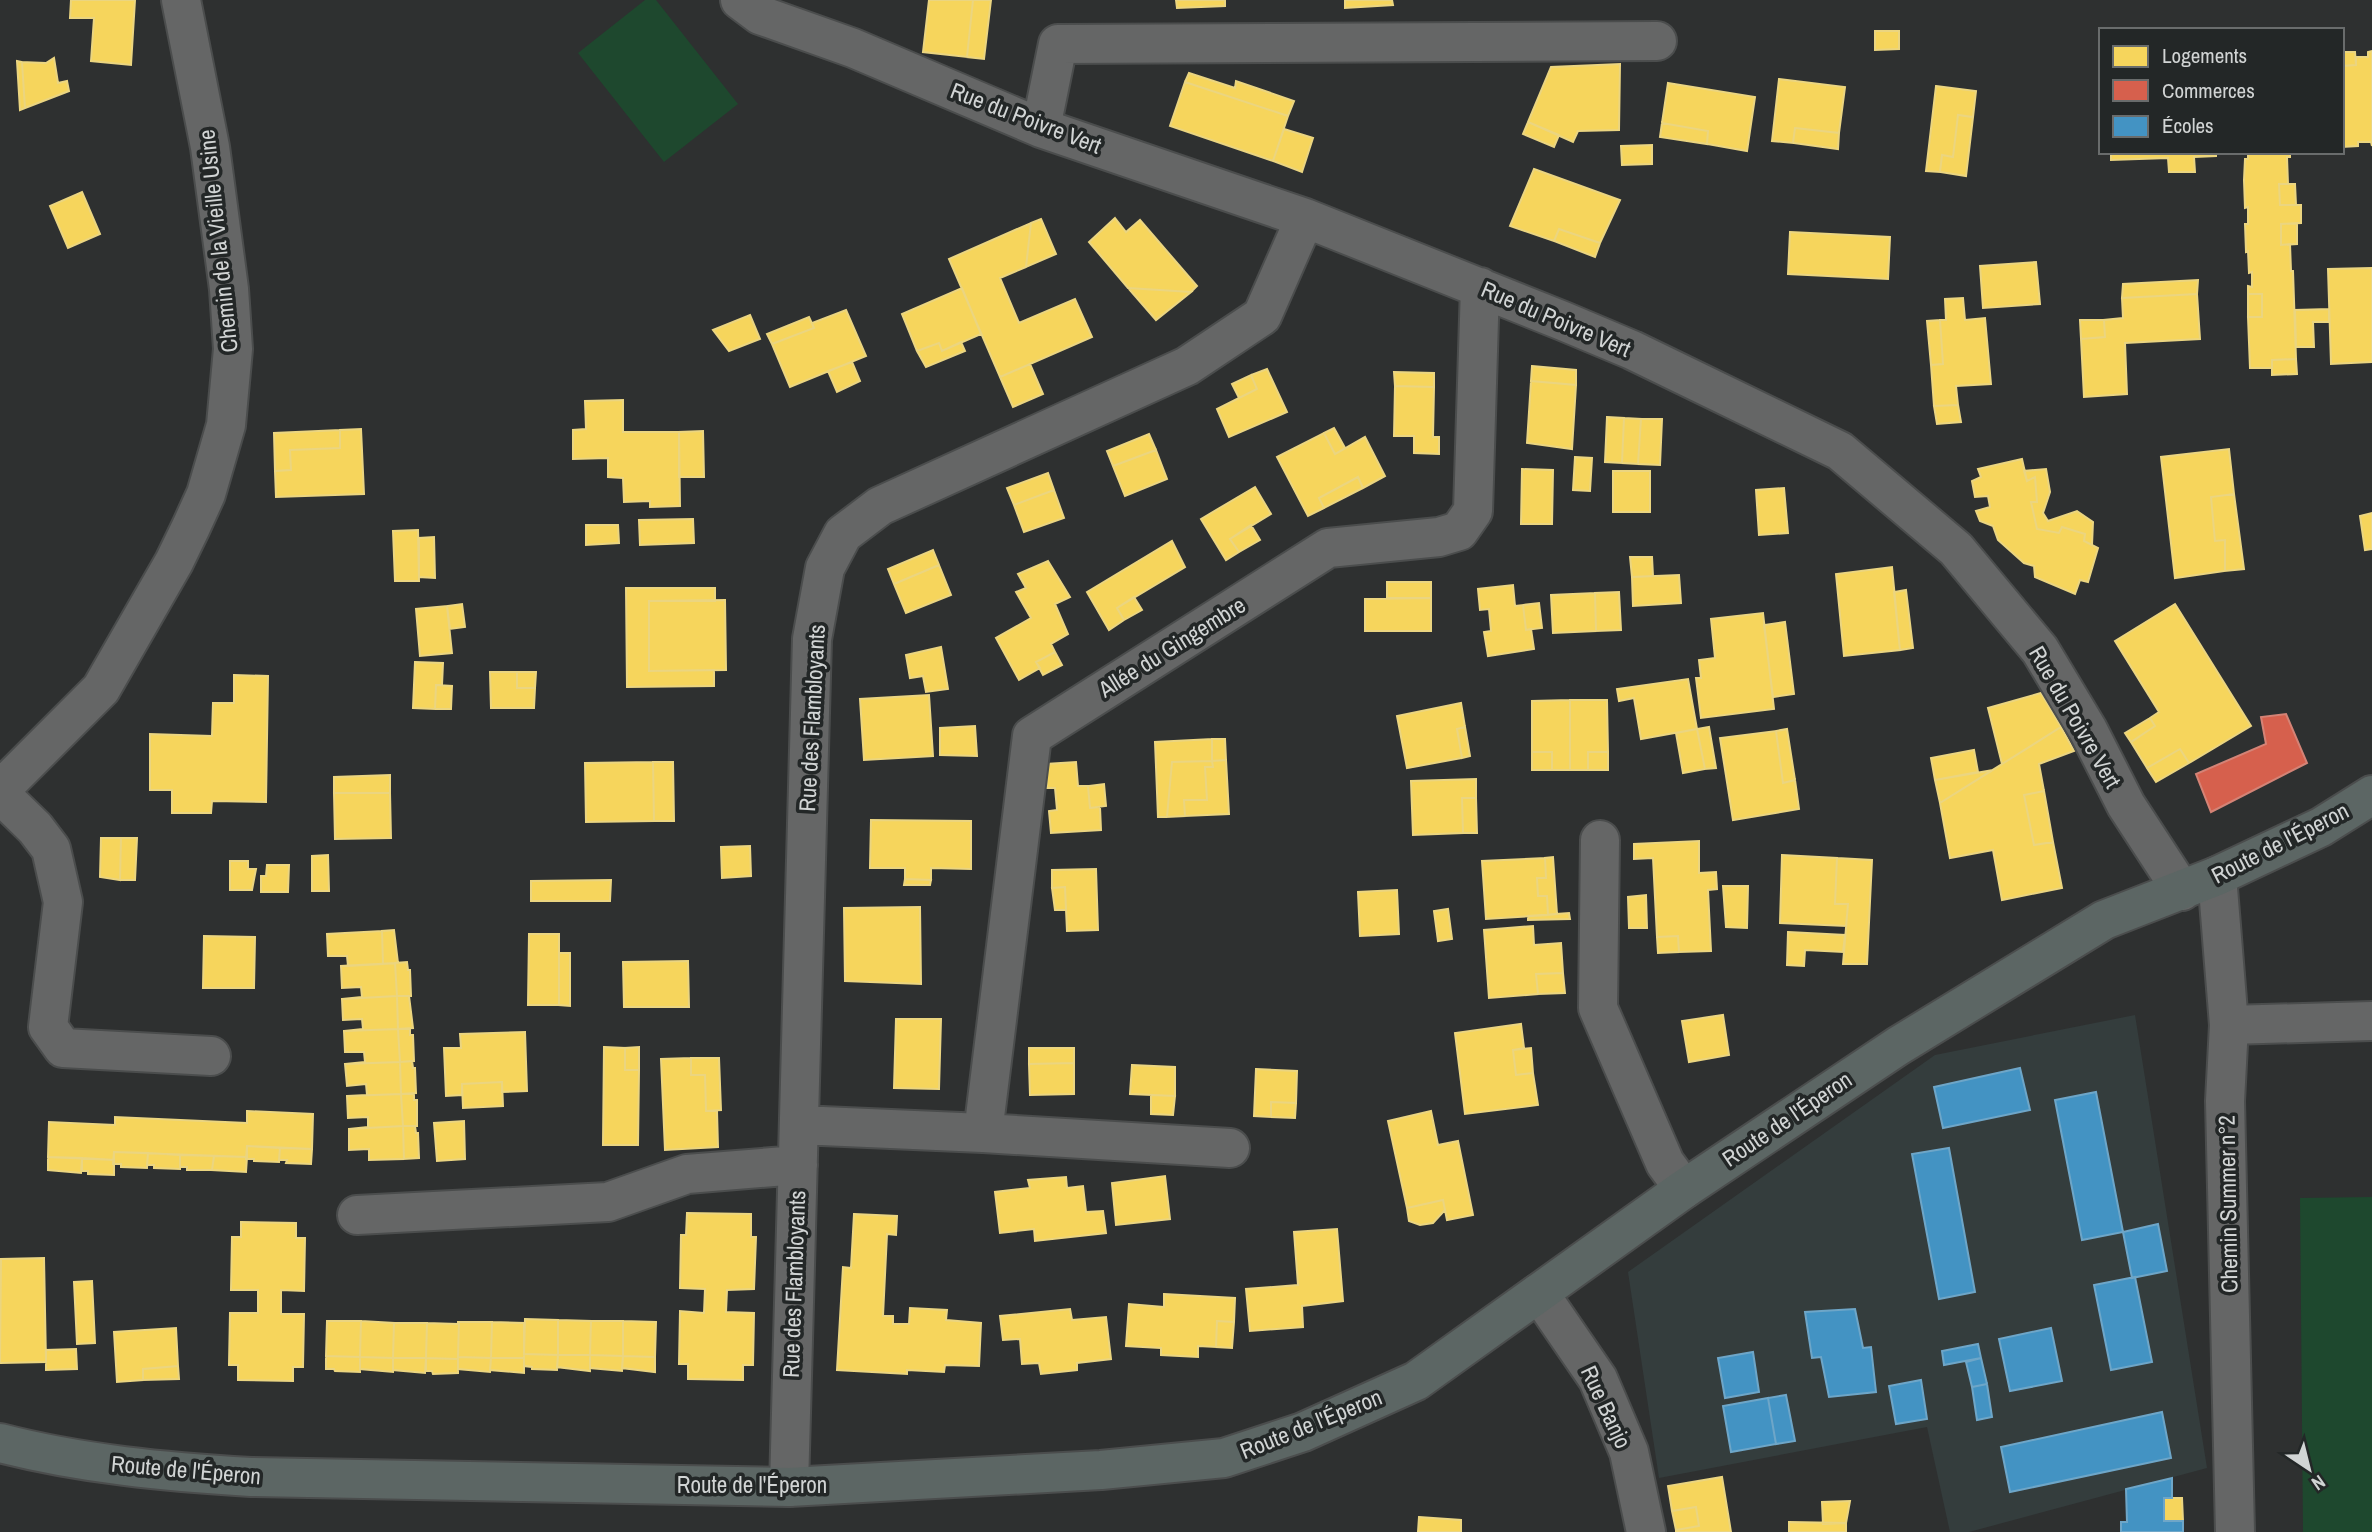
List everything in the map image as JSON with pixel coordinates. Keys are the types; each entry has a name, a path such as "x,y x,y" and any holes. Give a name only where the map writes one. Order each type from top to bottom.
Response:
{"main road":[{"name":"Route de l'Éperon","path":"0,1443 42,1454 187,1473 251,1477 789,1488 1101,1470 1224,1458 1303,1432 1416,1381 1684,1189 1898,1046 2104,920 2217,876 2321,827 2372,795"}],"street":[{"name":"Chemin de la Vieille Usine","path":"0,792 101,689 174,562 196,516 206,494 226,425 233,349 229,289 210,147 181,0"},
{"name":"Rue du Poivre Vert","path":"740,0 760,15 853,48 1041,128 1305,218 1480,287 1632,350 1840,452 1956,549 2040,650 2088,730 2126,805 2182,891"},
{"path":"1041,128 1058,44 1657,41"},
{"name":"Rue des Flambloyants","path":"789,1488 813,639 825,568 843,534 880,506 1186,366 1262,316 1305,218"},
{"name":"Allée du Gingembre","path":"983,1133 1032,736 1328,548 1439,537 1459,531 1473,511 1480,287"},
{"path":"0,792 51,849 63,902 48,1027 63,1048 211,1056"},
{"path":"1600,840 1598,1008 1665,1163 1684,1189"},
{"name":"Chemin Summer n°2","path":"2217,876 2230,1026 2225,1101 2235,1532"},
{"path":"2230,1026 2372,1021"},
{"path":"799,1125 1230,1148"},
{"path":"357,1214 608,1202 687,1174 798,1165"},
{"name":"Rue Banjo","path":"1539,1293 1598,1379 1629,1452 1646,1532"}],"shaded area":[{"path":"2135,1015 2207,1468 1969,1532 1950,1532 1927,1427 1659,1478 1628,1272 1935,1055"}],"green space":[{"path":"645,0 656,0 738,104 664,162 578,53"},
{"path":"2372,1197 2372,1532 2303,1532 2300,1198"}],"building: Logements":[{"path":"71,0 135,0 131,65 91,61 94,18 70,18"},
{"path":"929,0 973,0 967,57 923,52"},
{"path":"973,0 991,0 984,59 967,57"},
{"path":"1176,0 1225,0 1225,6 1177,8"},
{"path":"1345,0 1392,0 1393,5 1345,8"},
{"path":"1875,31 1899,31 1899,49 1875,50"},
{"path":"2372,51 2372,146 2371,142 2358,142 2358,146 2344,147 2344,66 2356,65 2356,57 2368,57 2368,52"},
{"path":"2344,52 2355,52 2356,65 2344,66"},
{"path":"54,58 58,83 67,81 69,91 25,108 22,62 46,63"},
{"path":"17,61 22,62 25,108 20,110"},
{"path":"1620,64 1619,130 1578,131 1573,142 1528,122 1551,67"},
{"path":"1189,73 1235,88 1236,81 1294,101 1288,116 1185,82"},
{"path":"1779,79 1845,87 1839,133 1795,128 1793,143 1772,141"},
{"path":"1185,82 1288,116 1273,161 1170,126"},
{"path":"1668,83 1755,97 1747,151 1707,144 1708,131 1662,123"},
{"path":"1936,86 1976,91 1973,117 1958,115 1953,157 1942,155 1940,172 1926,171"},
{"path":"1958,115 1973,117 1966,176 1940,172 1942,155 1953,157"},
{"path":"1528,122 1559,135 1554,147 1523,134"},
{"path":"1662,123 1708,131 1707,144 1660,137"},
{"path":"1795,128 1839,133 1838,149 1793,143"},
{"path":"1284,129 1313,138 1302,172 1273,161"},
{"path":"1652,145 1652,164 1622,165 1621,146"},
{"path":"2111,154 2216,154 2194,157 2195,172 2169,172 2168,158 2111,160"},
{"path":"2248,154 2290,154 2290,157 2287,157 2288,184 2279,184 2280,205 2301,205 2301,223 2281,224 2281,245 2290,244 2293,271 2296,359 2272,360 2272,368 2250,368 2248,317 2262,317 2262,294 2248,294 2248,286 2252,287 2252,272 2249,273 2248,251 2246,252 2245,224 2248,224 2248,207 2245,208 2244,180 2245,159 2248,159"},
{"path":"1534,169 1620,200 1600,243 1559,229 1554,241 1510,226"},
{"path":"2279,184 2295,184 2296,205 2280,205"},
{"path":"82,192 100,234 68,248 50,206"},
{"path":"1115,218 1126,232 1140,220 1197,286 1191,292 1128,288 1089,242"},
{"path":"1041,219 1056,254 1026,267 1031,223"},
{"path":"1031,223 1026,267 1000,278 1019,323 1075,299 1092,337 1000,377 949,259"},
{"path":"2297,223 2297,244 2281,245 2281,224"},
{"path":"1559,229 1600,243 1595,257 1554,241"},
{"path":"1790,232 1890,237 1888,279 1788,274"},
{"path":"2036,262 2040,304 1983,308 1980,266"},
{"path":"2372,268 2372,362 2331,364 2328,269"},
{"path":"2198,280 2197,294 2122,298 2123,284"},
{"path":"962,288 981,334 942,351 939,343 917,351 902,314"},
{"path":"1128,288 1191,292 1156,320"},
{"path":"2197,294 2200,339 2125,343 2127,394 2084,397 2081,339 2105,337 2104,320 2123,318 2122,298"},
{"path":"2248,294 2262,294 2262,317 2248,317"},
{"path":"1963,298 1965,320 1985,318 1991,384 1956,386 1958,405 1934,406 1931,365 1943,364 1940,320 1946,320 1945,299"},
{"path":"2329,309 2329,322 2313,322 2314,347 2296,347 2295,310"},
{"path":"846,310 866,356 790,387 772,344 814,328 812,323"},
{"path":"750,315 760,339 729,351 713,330"},
{"path":"809,317 814,328 772,344 767,334"},
{"path":"1940,320 1943,364 1931,365 1927,321"},
{"path":"2080,320 2104,320 2105,337 2081,339"},
{"path":"961,342 965,351 926,367 917,351 939,343 942,351"},
{"path":"2296,359 2297,374 2272,375 2272,360"},
{"path":"852,362 860,381 837,392 828,371"},
{"path":"1030,364 1043,394 1013,407 1000,377"},
{"path":"1532,366 1576,370 1576,385 1531,381"},
{"path":"1267,369 1287,412 1229,437 1217,409 1257,389 1251,375"},
{"path":"1394,372 1434,373 1434,387 1395,386"},
{"path":"1251,375 1257,389 1239,398 1232,384"},
{"path":"1531,381 1576,385 1572,449 1527,443"},
{"path":"1395,386 1434,387 1433,437 1439,437 1439,454 1414,453 1414,436 1394,436"},
{"path":"623,400 623,432 679,432 680,506 650,507 650,501 624,502 623,478 608,477 608,458 573,459 573,430 586,429 585,401"},
{"path":"1958,405 1961,422 1937,424 1934,406"},
{"path":"1607,417 1624,418 1622,463 1605,462"},
{"path":"1624,418 1641,419 1638,464 1622,463"},
{"path":"1641,419 1662,419 1660,465 1638,464"},
{"path":"1334,428 1345,448 1335,454 1324,433"},
{"path":"361,429 364,494 276,497 275,471 291,470 290,450 340,448 340,430"},
{"path":"340,430 340,448 290,450 291,470 275,471 274,433"},
{"path":"703,431 704,477 679,477 679,432"},
{"path":"1324,433 1335,454 1365,437 1385,476 1363,488 1358,477 1319,498 1324,508 1308,516 1277,457"},
{"path":"1149,434 1156,450 1113,466 1107,451"},
{"path":"2229,449 2234,494 2211,497 2215,541 2225,540 2225,571 2175,578 2161,457"},
{"path":"1156,450 1167,479 1125,496 1113,466"},
{"path":"1575,457 1592,458 1590,491 1573,490"},
{"path":"2022,459 2027,481 2035,477 2037,502 2031,502 2037,529 2059,533 2062,527 2085,534 2084,541 2098,548 2088,582 2080,580 2075,594 2035,577 2034,566 2024,563 1998,540 1993,526 1980,521 1976,511 1990,507 1988,496 1975,497 1972,481 1981,477 1978,469"},
{"path":"1522,469 1553,470 1552,524 1521,524"},
{"path":"2046,469 2050,492 2043,513 2048,521 2077,511 2093,522 2092,545 2084,541 2085,534 2062,527 2059,533 2037,529 2031,502 2037,502 2035,477 2027,481 2024,471"},
{"path":"1613,471 1650,471 1650,512 1613,512"},
{"path":"1048,473 1054,490 1014,505 1007,488"},
{"path":"1358,477 1363,488 1324,508 1319,498"},
{"path":"1255,487 1271,514 1230,539 1239,552 1226,560 1201,519"},
{"path":"1784,488 1788,533 1759,535 1756,490"},
{"path":"1054,490 1064,518 1024,532 1014,505"},
{"path":"2234,494 2244,569 2225,571 2225,540 2215,541 2211,497"},
{"path":"2372,513 2372,549 2365,550 2360,516"},
{"path":"693,519 694,543 640,545 639,520"},
{"path":"586,525 618,525 619,543 586,545"},
{"path":"1251,525 1260,540 1239,552 1230,539"},
{"path":"418,530 419,581 395,581 393,531"},
{"path":"434,537 435,578 419,577 419,538"},
{"path":"1172,541 1185,567 1117,608 1124,620 1109,630 1087,592"},
{"path":"933,550 939,565 894,584 888,569"},
{"path":"1630,557 1652,557 1653,576 1632,577"},
{"path":"1048,561 1070,597 1055,604 1068,634 1051,644 1055,652 1036,662 1040,668 1019,680 996,638 1031,618 1016,592 1026,588 1018,574"},
{"path":"939,565 951,595 906,613 894,584"},
{"path":"1892,567 1900,650 1844,656 1836,574"},
{"path":"1679,575 1681,603 1633,606 1632,577"},
{"path":"1387,582 1431,582 1431,598 1387,598"},
{"path":"1513,585 1515,606 1523,605 1526,630 1531,629 1534,649 1488,656 1484,632 1491,631 1489,609 1480,610 1478,589"},
{"path":"626,588 715,588 715,601 649,601 649,671 714,670 714,686 627,687"},
{"path":"1906,590 1913,648 1900,650 1894,592"},
{"path":"1619,592 1621,630 1596,631 1595,593"},
{"path":"1595,593 1596,631 1553,633 1551,595"},
{"path":"1134,597 1142,610 1124,620 1117,608"},
{"path":"1431,598 1431,631 1365,631 1365,599"},
{"path":"725,600 726,670 649,671 649,601"},
{"path":"1539,603 1542,628 1526,630 1523,605"},
{"path":"462,604 465,627 450,629 447,606"},
{"path":"2175,604 2251,726 2189,763 2180,749 2147,768 2131,742 2155,726 2150,718 2159,712 2115,641"},
{"path":"447,606 452,653 420,656 416,609"},
{"path":"1763,613 1774,709 1701,718 1696,678 1701,678 1699,660 1715,658 1711,619"},
{"path":"1785,622 1794,694 1773,697 1764,625"},
{"path":"941,647 948,689 926,692 923,676 910,678 906,655"},
{"path":"1055,652 1062,665 1043,675 1036,662"},
{"path":"415,662 443,663 442,685 436,685 435,709 413,708"},
{"path":"490,672 517,672 517,688 535,688 534,708 491,708"},
{"path":"517,672 536,672 535,688 517,688"},
{"path":"234,675 268,676 266,802 212,801 211,813 172,813 172,790 150,790 150,734 212,736 213,703 234,703"},
{"path":"1688,679 1697,729 1641,739 1634,698 1619,701 1617,689"},
{"path":"436,685 452,686 451,709 435,709"},
{"path":"2041,693 2061,727 2002,764 1988,708"},
{"path":"929,695 933,756 864,760 860,699"},
{"path":"1570,700 1607,700 1608,752 1588,752 1588,770 1570,770"},
{"path":"1570,700 1570,770 1552,770 1552,752 1532,752 1532,701"},
{"path":"1461,703 1465,727 1457,729 1462,758 1407,768 1397,716"},
{"path":"2150,718 2155,726 2131,742 2125,733"},
{"path":"975,726 977,756 940,755 940,728"},
{"path":"1465,727 1470,756 1462,758 1457,729"},
{"path":"1709,727 1716,768 1705,769 1697,729"},
{"path":"2061,727 2074,751 2039,764 2044,791 2024,795 2034,845 2053,842 2062,888 2002,900 1993,850 1950,858 1940,803"},
{"path":"1697,729 1705,769 1683,773 1676,733"},
{"path":"1787,729 1795,780 1783,783 1776,731"},
{"path":"1776,731 1783,783 1795,780 1799,809 1733,820 1720,738"},
{"path":"1212,739 1225,739 1226,760 1212,761"},
{"path":"1212,739 1212,761 1172,762 1167,817 1158,817 1155,742"},
{"path":"2180,749 2189,763 2156,782 2147,768"},
{"path":"1974,750 1978,772 1935,780 1931,758"},
{"path":"1532,752 1552,752 1552,770 1532,770"},
{"path":"1588,752 1608,752 1608,770 1588,770"},
{"path":"1226,760 1229,814 1185,816 1184,800 1207,800 1205,767 1213,767 1212,761"},
{"path":"1212,761 1213,767 1205,767 1207,800 1184,800 1185,816 1167,817 1172,762"},
{"path":"653,762 654,821 586,822 585,763"},
{"path":"653,762 673,762 674,821 654,821"},
{"path":"1076,762 1078,786 1088,786 1090,808 1100,807 1101,830 1051,833 1049,811 1057,810 1055,788 1047,788 1046,764"},
{"path":"1993,770 1940,803 1935,780"},
{"path":"390,775 390,793 334,793 334,777"},
{"path":"1476,779 1476,798 1462,798 1463,833 1413,835 1411,781"},
{"path":"1104,784 1106,806 1090,808 1088,786"},
{"path":"2044,791 2053,842 2034,845 2024,795"},
{"path":"334,793 390,793 391,838 335,839"},
{"path":"1462,798 1476,798 1477,833 1463,833"},
{"path":"871,820 971,821 971,869 931,868 931,880 905,879 905,868 870,868"},
{"path":"101,838 121,838 120,880 100,877"},
{"path":"121,838 137,838 135,880 120,880"},
{"path":"1699,841 1699,873 1716,872 1717,889 1708,890 1711,951 1679,952 1678,936 1657,937 1653,858 1634,859 1634,844"},
{"path":"750,846 751,876 722,878 721,847"},
{"path":"328,855 329,891 312,891 312,856"},
{"path":"1782,855 1837,858 1835,904 1848,904 1846,926 1780,923"},
{"path":"1553,857 1557,914 1548,915 1547,896 1538,896 1537,878 1546,878 1545,858"},
{"path":"1545,858 1546,878 1537,878 1538,896 1547,896 1548,915 1486,919 1482,861"},
{"path":"1837,858 1872,860 1867,964 1843,964 1848,904 1835,904"},
{"path":"230,861 248,861 248,869 256,869 252,890 230,890"},
{"path":"267,865 289,865 288,892 261,892 261,876 266,876"},
{"path":"1096,869 1098,930 1067,931 1065,887 1052,888 1052,870"},
{"path":"905,879 931,880 930,885 904,885"},
{"path":"611,880 610,901 531,901 531,881"},
{"path":"1723,886 1748,886 1747,928 1726,927"},
{"path":"1065,887 1066,910 1055,910 1052,888"},
{"path":"1397,890 1399,934 1360,936 1358,892"},
{"path":"1646,895 1647,928 1629,928 1628,897"},
{"path":"920,907 921,984 845,981 844,908"},
{"path":"1448,909 1452,939 1438,941 1434,911"},
{"path":"1569,913 1570,919 1528,920 1528,916"},
{"path":"1533,926 1534,945 1561,943 1563,973 1536,974 1538,994 1489,998 1484,930"},
{"path":"394,930 398,963 383,964 382,931"},
{"path":"382,931 383,964 348,966 347,956 328,956 327,934"},
{"path":"1788,932 1845,935 1843,952 1805,950 1804,966 1787,965"},
{"path":"529,934 559,934 559,1005 528,1005"},
{"path":"204,936 255,937 254,988 203,988"},
{"path":"1678,936 1679,952 1658,953 1657,937"},
{"path":"559,953 570,953 570,1006 559,1005"},
{"path":"688,961 689,1007 624,1007 623,962"},
{"path":"407,962 411,996 397,996 395,963"},
{"path":"395,963 397,996 342,999 362,997 361,987 342,988 341,966"},
{"path":"1563,973 1565,993 1538,994 1536,974"},
{"path":"397,996 409,996 413,1028 398,1029"},
{"path":"397,996 398,1029 344,1031 363,1029 362,1019 343,1020 342,999"},
{"path":"1723,1015 1729,1055 1689,1062 1682,1021"},
{"path":"896,1019 941,1019 939,1089 894,1088"},
{"path":"1521,1024 1524,1048 1513,1050 1516,1075 1533,1073 1538,1105 1465,1114 1455,1033"},
{"path":"398,1029 410,1029 410,1035 413,1035 414,1061 400,1062"},
{"path":"398,1029 400,1062 345,1064 365,1062 364,1052 345,1052 344,1031"},
{"path":"525,1032 527,1091 502,1092 502,1082 462,1084 462,1095 446,1096 444,1048 461,1048 460,1034"},
{"path":"604,1047 625,1048 625,1070 639,1070 638,1145 603,1145"},
{"path":"639,1047 639,1070 625,1070 625,1048"},
{"path":"1029,1048 1074,1048 1074,1063 1029,1064"},
{"path":"1531,1048 1533,1073 1516,1075 1513,1050"},
{"path":"691,1058 719,1058 721,1110 706,1111 705,1075 691,1075"},
{"path":"691,1058 691,1075 705,1075 706,1111 717,1111 718,1147 665,1150 661,1059"},
{"path":"412,1061 415,1068 416,1093 401,1094 400,1062"},
{"path":"400,1062 401,1094 347,1096 367,1095 366,1084 347,1086 345,1064"},
{"path":"1074,1063 1074,1094 1030,1095 1029,1064"},
{"path":"1132,1065 1175,1067 1175,1096 1130,1094"},
{"path":"1256,1069 1297,1071 1296,1103 1271,1102 1271,1117 1254,1116"},
{"path":"502,1082 503,1106 463,1108 462,1084"},
{"path":"401,1094 414,1094 414,1100 417,1100 417,1126 403,1126"},
{"path":"401,1094 403,1126 349,1129 368,1127 368,1117 348,1118 347,1096"},
{"path":"1151,1095 1175,1096 1173,1115 1151,1114"},
{"path":"1271,1102 1296,1103 1295,1118 1271,1117"},
{"path":"247,1111 313,1114 312,1149 247,1146 247,1157 114,1152 114,1160 48,1157 49,1122 115,1125 115,1117 247,1123"},
{"path":"1431,1111 1438,1145 1458,1141 1473,1215 1447,1220 1443,1200 1407,1208 1388,1121"},
{"path":"464,1121 465,1159 437,1161 434,1123"},
{"path":"403,1126 404,1159 369,1160 369,1149 349,1150 349,1129"},
{"path":"403,1126 415,1126 418,1133 419,1158 404,1159"},
{"path":"247,1146 280,1148 279,1162 246,1159"},
{"path":"280,1148 312,1149 311,1164 286,1163 287,1160 279,1160"},
{"path":"114,1152 148,1153 147,1168 113,1164"},
{"path":"148,1153 180,1155 180,1169 154,1168 154,1165 147,1165"},
{"path":"180,1155 214,1156 212,1170 187,1170 187,1167 180,1167"},
{"path":"214,1156 247,1157 246,1172 212,1170"},
{"path":"48,1157 82,1158 81,1173 48,1170"},
{"path":"82,1158 114,1160 114,1175 88,1174 88,1171 82,1171"},
{"path":"1165,1176 1170,1219 1116,1225 1112,1183"},
{"path":"1066,1177 1067,1188 1083,1186 1086,1212 1103,1211 1106,1233 1035,1241 1034,1229 1000,1233 995,1192 1030,1188 1028,1180"},
{"path":"1443,1200 1445,1210 1433,1223 1420,1225 1409,1221 1407,1208"},
{"path":"687,1213 751,1214 751,1237 756,1237 754,1289 727,1290 726,1312 754,1313 753,1365 743,1365 743,1380 688,1379 688,1364 679,1364 680,1311 704,1313 705,1289 680,1288 681,1235 686,1235"},
{"path":"854,1214 897,1216 896,1235 887,1234 883,1316 893,1316 893,1324 909,1324 910,1308 947,1310 946,1320 981,1323 979,1366 945,1365 944,1372 907,1370 907,1374 837,1370 843,1267 851,1268"},
{"path":"241,1222 296,1223 296,1238 305,1238 304,1291 281,1290 281,1314 304,1314 303,1367 293,1367 293,1381 238,1380 238,1365 229,1365 230,1313 258,1313 258,1290 231,1290 232,1237 241,1237"},
{"path":"1337,1229 1343,1301 1302,1306 1303,1327 1250,1331 1246,1289 1298,1285 1294,1232"},
{"path":"44,1258 46,1362 0,1363 1,1259"},
{"path":"92,1281 95,1343 77,1344 74,1282"},
{"path":"1164,1294 1235,1298 1234,1322 1217,1321 1216,1347 1198,1346 1198,1357 1161,1355 1161,1348 1126,1346 1129,1304 1164,1307"},
{"path":"1070,1309 1072,1320 1106,1317 1111,1359 1077,1363 1077,1370 1041,1374 1039,1363 1022,1364 1020,1339 1003,1340 1000,1316"},
{"path":"525,1319 558,1320 558,1355 524,1354"},
{"path":"558,1320 591,1321 590,1355 558,1355"},
{"path":"327,1321 361,1321 360,1357 326,1356"},
{"path":"361,1321 394,1323 393,1358 360,1357"},
{"path":"591,1321 623,1321 623,1356 590,1355"},
{"path":"623,1321 656,1322 655,1357 623,1356"},
{"path":"1217,1321 1234,1322 1232,1348 1216,1347"},
{"path":"458,1322 458,1359 426,1358 427,1323"},
{"path":"459,1322 492,1322 491,1358 458,1357"},
{"path":"492,1322 524,1323 524,1358 491,1358"},
{"path":"394,1323 427,1323 426,1358 393,1358"},
{"path":"176,1328 178,1366 143,1369 143,1380 117,1382 114,1332"},
{"path":"76,1349 77,1369 46,1370 46,1350"},
{"path":"524,1354 558,1355 557,1370 524,1366"},
{"path":"558,1355 590,1355 590,1371 557,1367"},
{"path":"590,1355 623,1356 622,1371 590,1368"},
{"path":"326,1356 360,1357 360,1372 326,1369"},
{"path":"623,1356 655,1357 655,1372 622,1368"},
{"path":"360,1357 393,1358 393,1372 360,1369"},
{"path":"458,1357 491,1358 490,1372 458,1369"},
{"path":"393,1358 426,1358 425,1373 393,1370"},
{"path":"426,1358 458,1359 458,1373 433,1374 432,1371 426,1371"},
{"path":"491,1358 524,1358 524,1373 490,1370"},
{"path":"178,1366 179,1379 143,1380 143,1369"},
{"path":"1722,1477 1731,1532 1676,1532 1699,1526 1696,1507 1672,1511 1668,1486"},
{"path":"2164,1498 2182,1498 2183,1521 2164,1521"},
{"path":"1850,1501 1846,1523 1823,1524 1822,1502"},
{"path":"1696,1507 1699,1526 1676,1530 1672,1511"},
{"path":"1419,1517 1461,1520 1461,1532 1418,1532"},
{"path":"1789,1522 1846,1523 1846,1532 1789,1532"}],"building: Commerces":[{"path":"2286,714 2307,763 2211,812 2196,774 2266,744 2261,717"}],"building: Écoles":[{"path":"2020,1068 2030,1110 1943,1128 1934,1087"},
{"path":"2096,1092 2123,1232 2082,1240 2055,1100"},
{"path":"1949,1148 1975,1292 1939,1299 1912,1154"},
{"path":"2158,1224 2167,1271 2132,1278 2123,1232"},
{"path":"2135,1277 2152,1362 2111,1370 2094,1285"},
{"path":"1855,1309 1863,1348 1871,1347 1876,1392 1829,1397 1821,1357 1812,1358 1805,1312"},
{"path":"2051,1328 2062,1381 2010,1391 1999,1339"},
{"path":"1978,1344 1981,1358 1944,1365 1942,1351"},
{"path":"1753,1352 1759,1392 1725,1398 1718,1358"},
{"path":"1981,1358 1987,1384 1972,1387 1966,1362"},
{"path":"1921,1380 1927,1419 1896,1424 1889,1386"},
{"path":"1987,1384 1992,1417 1977,1420 1972,1387"},
{"path":"1786,1395 1795,1441 1776,1444 1768,1398"},
{"path":"1768,1398 1776,1444 1731,1452 1723,1406"},
{"path":"2162,1412 2171,1458 2010,1492 2001,1447"},
{"path":"2172,1478 2172,1498 2164,1498 2164,1521 2183,1521 2183,1532 2121,1532 2121,1522 2127,1522 2126,1489"}]}
